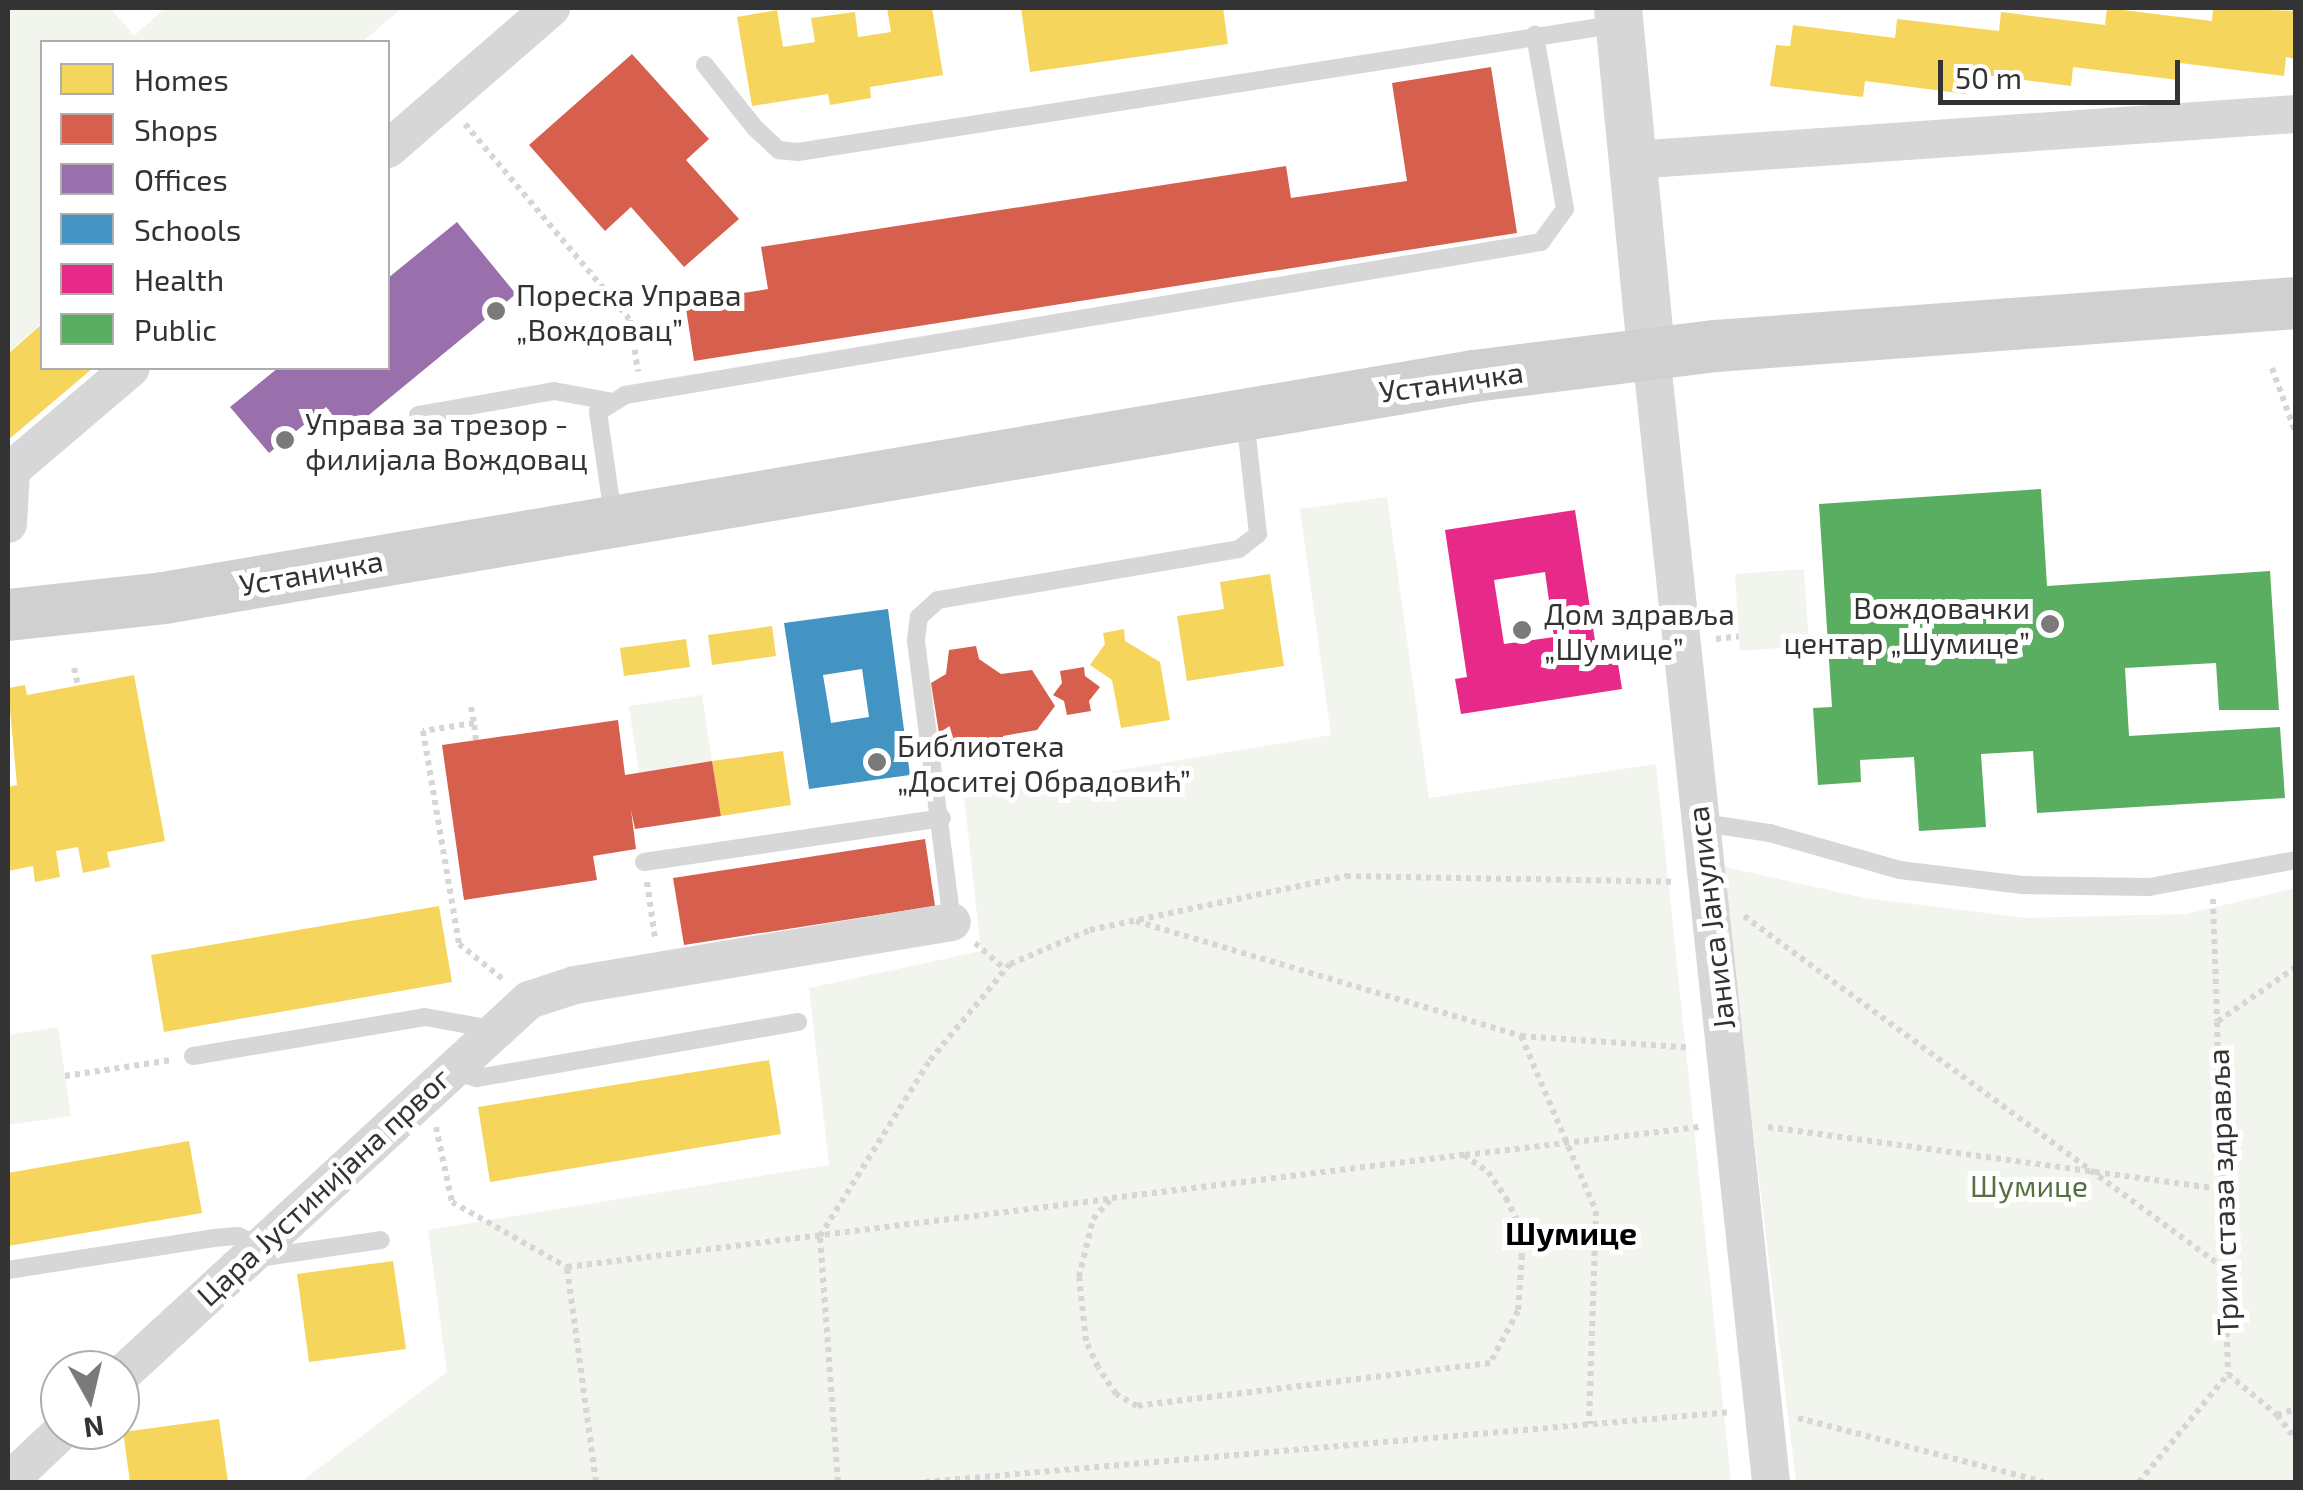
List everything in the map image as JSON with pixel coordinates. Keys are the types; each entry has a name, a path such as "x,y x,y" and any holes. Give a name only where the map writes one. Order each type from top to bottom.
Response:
{"main road":[{"name":"Устаничка","path":"8,615 164,598 1245,414 1650,353 2296,303"}],"street":[{"path":"390,147 552,8"},
{"path":"1619,16 1650,353"},
{"path":"1632,160 2296,114"},
{"name":"Јаниса Јанулиса","path":"1650,353 1771,1482"},
{"path":"8,524 9,470 129,370"},
{"path":"529,1000 660,970 952,922"},
{"name":"Цара Јустинијана првог","path":"140,1357 447,1069 529,1000"},
{"path":"8,1482 42,1450"}],"lane":[{"path":"705,65 755,128 779,150 798,152 1535,35 1619,16"},
{"path":"614,519 598,412 608,402 642,392 1541,242 1565,209 1535,35"},
{"path":"418,414 554,390 608,402"},
{"path":"952,922 942,818 916,640 919,616 938,600 1238,549 1258,534 1245,414"},
{"path":"644,862 942,818"},
{"path":"1698,822 1751,829 1900,870 2022,885 2149,887 2296,860"},
{"path":"192,1056 425,1016 492,1029"},
{"path":"447,1069 477,1078 798,1022"},
{"path":"8,1270 238,1236 250,1253 381,1240"}],"path":[{"path":"445,100 630,320 642,392"},
{"path":"2272,368 2296,434"},
{"path":"74,668 78,685"},
{"path":"471,707 476,740"},
{"path":"474,722 423,731 459,944 529,1000"},
{"path":"644,862 660,970"},
{"path":"838,1482 820,1236 930,1060 1010,964 1090,930 1346,876 1706,888 2225,1269"},
{"path":"2212,877 2217,1022"},
{"path":"1135,920 1521,1036 1726,1050"},
{"name":"Трим стаза здравља","path":"2296,967 2217,1022 2228,1374 2277,1414 2296,1438"},
{"path":"1521,1036 1596,1211 1589,1424"},
{"path":"65,1076 192,1056"},
{"path":"437,1130 452,1202 568,1267 1734,1122 2222,1189"},
{"path":"1112,1198 1093,1219 1084,1246 1079,1277 1086,1340 1116,1394 1137,1406 1490,1363 1518,1311 1522,1255 1506,1198 1488,1172 1464,1155"},
{"path":"568,1267 596,1482"},
{"path":"2140,1482 2228,1374"},
{"path":"925,1482 1763,1409 2044,1482"},
{"path":"2277,1414 2296,1409"}],"green space":[{"path":"8,8 111,8 134,36 165,8 402,8 364,40 40,40 40,325 8,353"},
{"path":"1387,497 1429,798 1656,764 1731,1482 301,1482 447,1372 428,1230 829,1165 809,988 981,951 964,796 1331,735 1300,509"},
{"path":"1804,569 1809,646 1740,651 1735,574"},
{"path":"702,695 712,761 639,773 629,706"},
{"name":"Шумице","path":"1721,866 1864,898 2026,918 2186,914 2295,888 2295,1482 1796,1482"},
{"path":"58,1027 71,1116 8,1125 8,1035"}],"building: Homes":[{"path":"887,8 932,8 943,75 870,87 871,98 830,105 828,94 752,106 737,17 777,10 783,47 815,42 811,18 855,12 858,37 891,32"},
{"path":"1021,8 1223,8 1228,44 1030,72"},
{"path":"2107,8 2212,21 2213,8 2296,11 2296,59 2286,57 2284,76 2180,63 2178,80 2073,67 2071,86 1968,73 1966,94 1865,81 1863,97 1770,86 1776,45 1790,46 1793,25 1895,38 1897,19 1999,31 2001,12 2105,25"},
{"path":"40,326 40,370 91,370 8,440 8,354"},
{"path":"1270,574 1284,666 1187,681 1177,616 1224,609 1220,582"},
{"path":"772,626 776,656 712,665 708,635"},
{"path":"1124,629 1125,641 1160,662 1170,720 1121,728 1112,680 1090,665 1105,644 1103,633"},
{"path":"686,639 690,667 624,676 620,648"},
{"path":"134,675 165,841 107,852 110,867 83,873 78,847 56,851 60,877 35,882 33,866 8,871 8,787 17,785 8,688 25,685 27,695"},
{"path":"783,751 791,805 721,816 712,761"},
{"path":"439,906 452,982 164,1032 151,955"},
{"path":"769,1060 781,1134 490,1182 478,1107"},
{"path":"189,1141 202,1213 8,1246 8,1173"},
{"path":"393,1261 406,1349 309,1362 297,1274"},
{"path":"219,1419 228,1482 130,1482 126,1450 140,1450 140,1430"}],"building: Shops":[{"path":"632,54 709,139 686,160 739,219 684,267 631,207 605,231 529,145"},
{"path":"1491,67 1517,233 694,361 685,302 768,289 761,247 1286,166 1291,198 1407,181 1392,83"},
{"path":"976,646 979,659 1001,674 1032,670 1055,706 1037,730 1003,736 1004,743 942,752 931,683 946,674 949,650"},
{"path":"1084,667 1085,676 1100,687 1089,701 1091,711 1067,715 1064,701 1053,695 1062,683 1060,671"},
{"path":"618,720 625,775 712,761 721,816 635,829 631,810 636,849 593,856 597,880 464,900 442,745"},
{"path":"925,839 935,906 684,945 673,878"}],"building: Offices":[{"path":"457,222 516,294 347,433 326,407 269,453 230,407 276,370 390,370 390,276"}],"building: Schools":[{"path":"888,609 910,775 809,789 784,623","holes":["862,669 869,717 831,723 823,675"]}],"building: Health":[{"path":"1575,510 1597,654 1616,651 1622,689 1461,714 1455,679 1467,677 1445,530","holes":["1545,572 1554,637 1504,644 1494,580"]}],"building: Public":[{"name":"Вождовачки центар „Шумице”","path":"2041,489 2047,586 2270,571 2279,710 2219,710 2216,663 2125,668 2129,736 2280,727 2285,798 2037,813 2033,751 1981,754 1986,827 1919,831 1914,757 1860,760 1861,782 1818,785 1813,708 1832,707 1819,504"}],"place":[{"name":"Пореска Управа „Вождовац”","path":"496,311"},
{"name":"Управа за трезор - филијала Вождовац","path":"285,440"},
{"name":"Вождовачки центар „Шумице”","path":"2050,624"},
{"name":"Дом здравља „Шумице”","path":"1522,630"},
{"name":"Библиотека „Доситеј Обрадовић”","path":"877,762"}],"district":[{"name":"Шумице","path":"1571,1232"}]}
